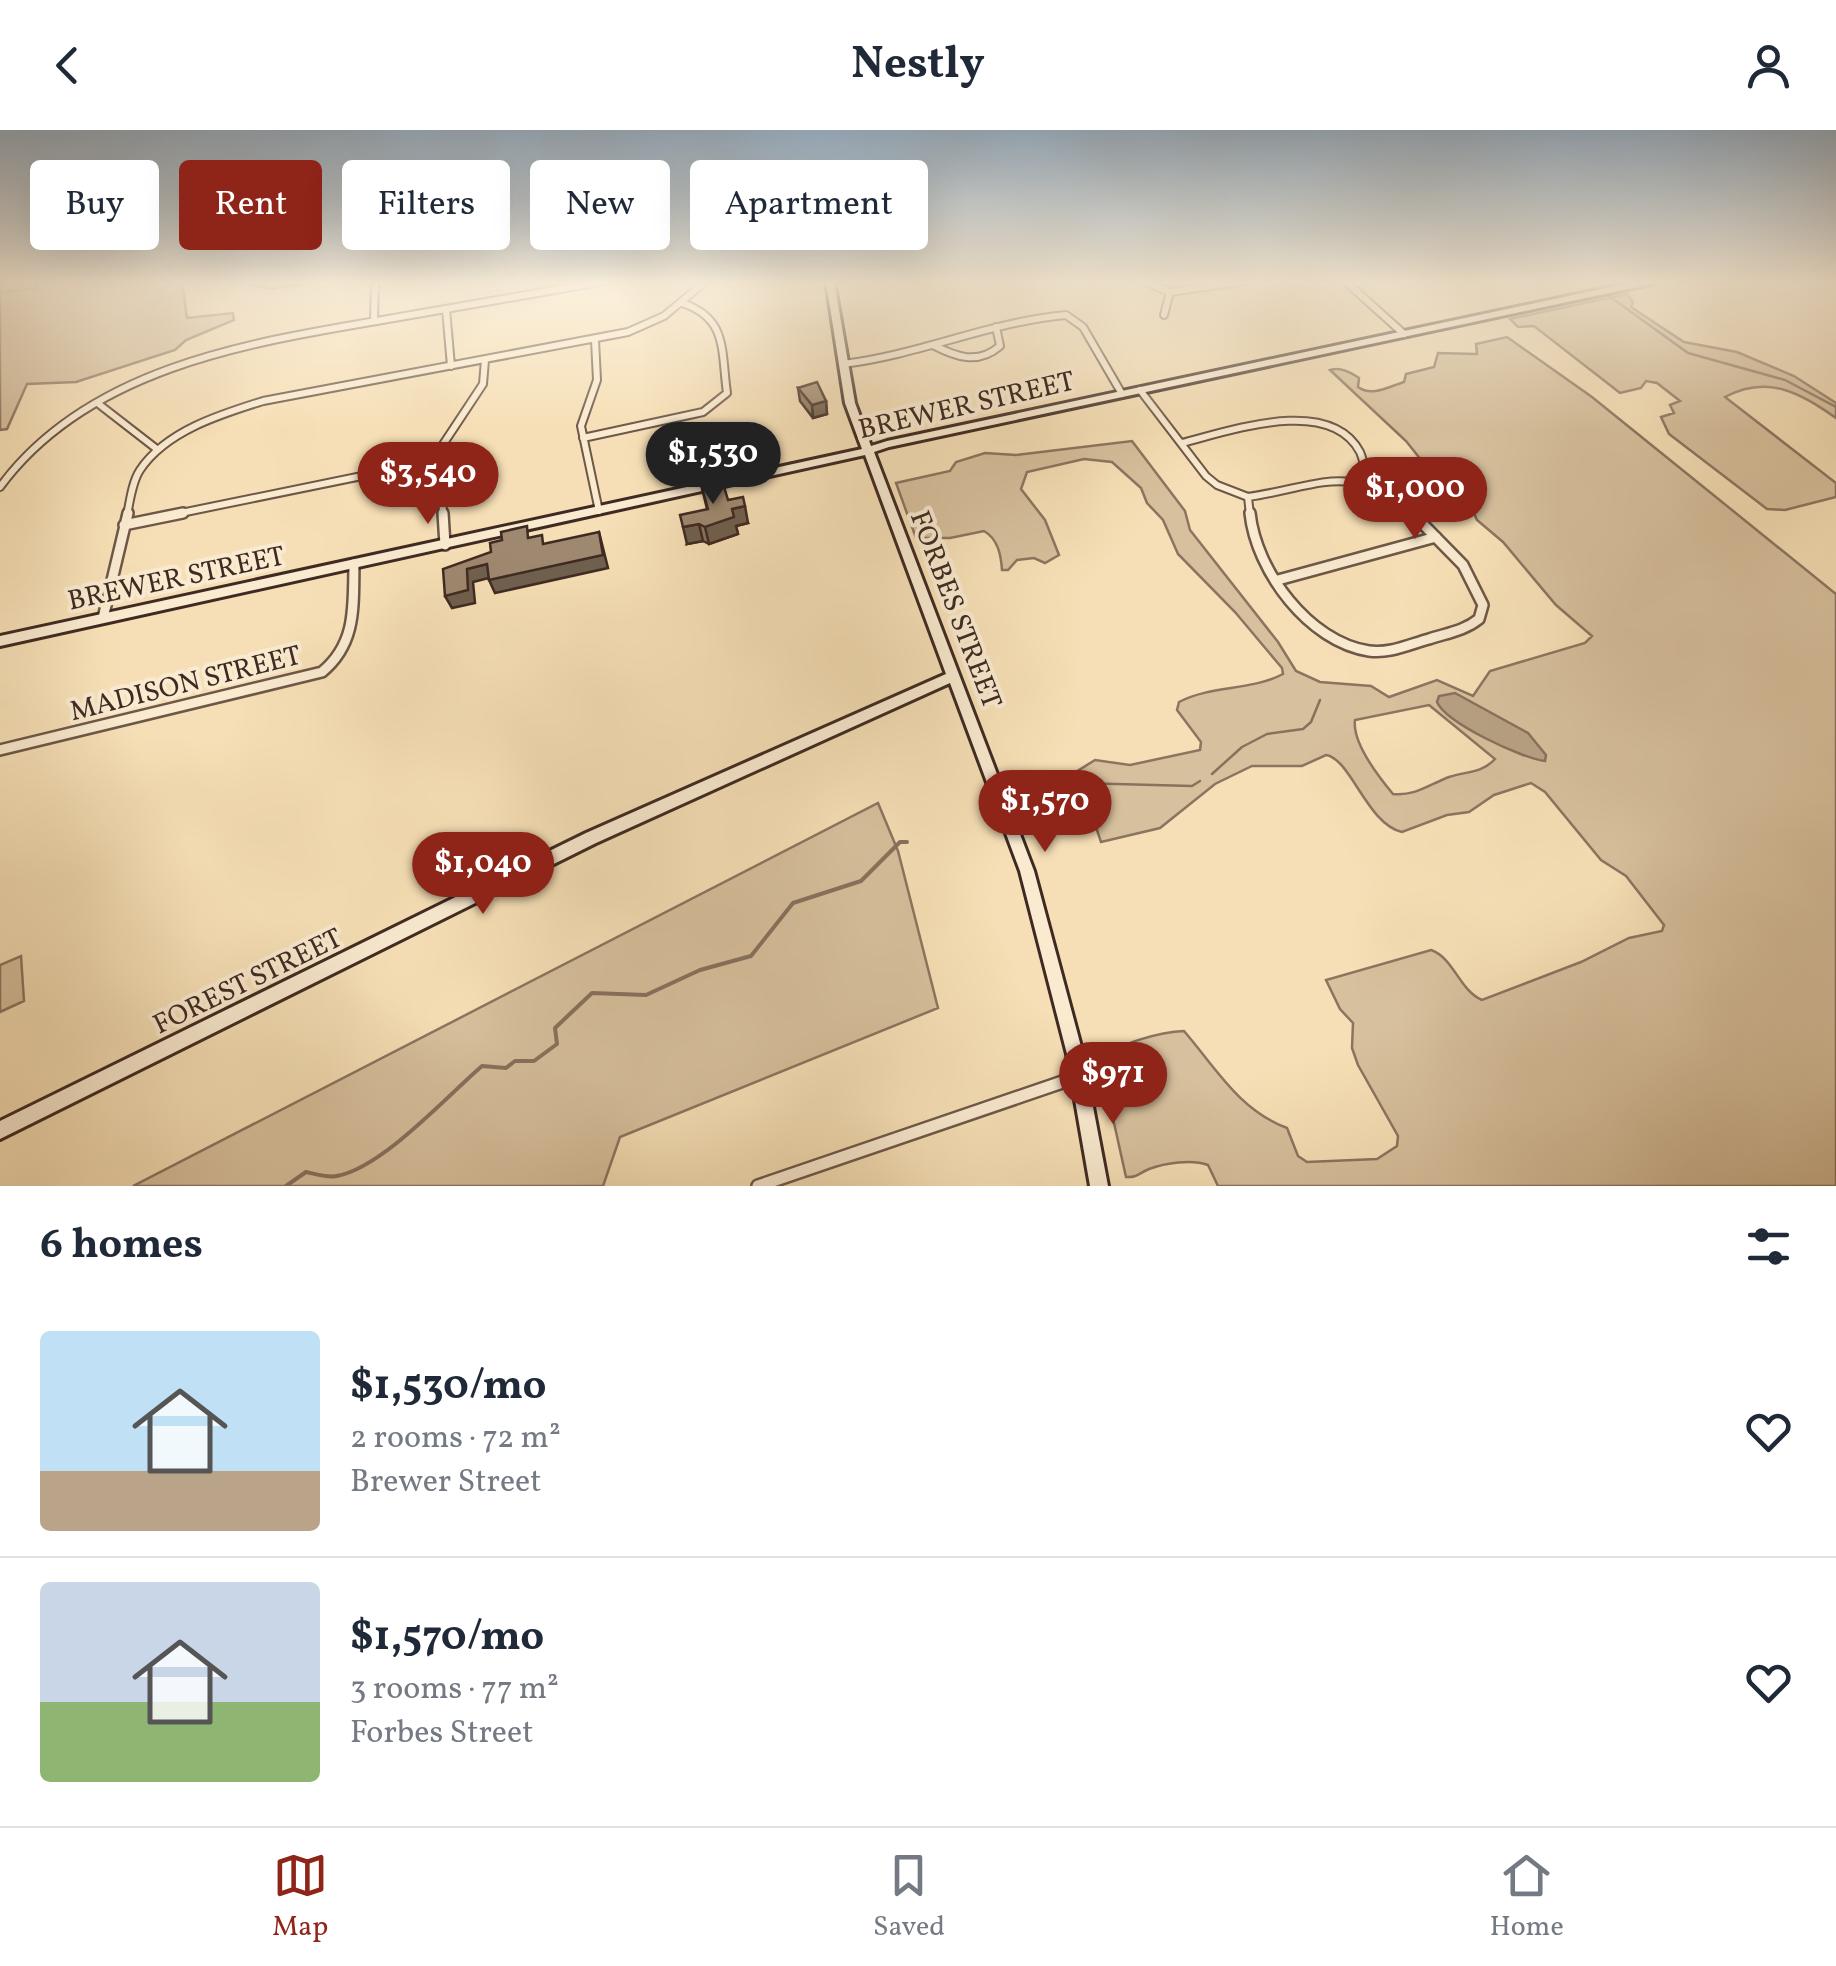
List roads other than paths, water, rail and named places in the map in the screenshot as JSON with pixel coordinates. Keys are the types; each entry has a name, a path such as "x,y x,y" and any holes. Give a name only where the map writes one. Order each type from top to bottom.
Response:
{"main road":[{"name":"FORBES STREET","path":"838,330 850,402 1028,871 1080,1076 1100,1186"},
{"name":"BREWER STREET","path":"0,640 1421,330"},
{"name":"FOREST STREET","path":"0,1130 591,838 953,676"}],"street":[{"path":"0,487 13,465 47,434 191,360 228,347 322,330"},
{"path":"448,330 452,366"},
{"path":"103,618 137,474 158,450 216,418 262,401 631,330"},
{"path":"584,438 703,412 728,393 717,330"},
{"path":"843,364 870,362 985,330"},
{"path":"933,345 950,354 980,358 1000,346 997,330"},
{"path":"1083,330 1122,394"},
{"path":"1400,330 1404,334"},
{"path":"595,340 602,368 597,389 582,414 599,511"},
{"path":"445,545 440,460 447,435 483,384 485,360"},
{"path":"1140,390 1217,485 1248,497 1332,480 1368,483 1400,500 1480,586 1484,611 1478,622 1464,629 1390,650 1371,651 1325,636 1278,580 1253,540 1248,497"},
{"path":"100,405 158,450"},
{"path":"1182,443 1285,419 1318,420 1333,427 1358,449 1366,464 1368,483"},
{"path":"124,525 440,460"},
{"path":"1278,580 1436,537"},
{"name":"MADISON STREET","path":"0,750 322,672 338,660 351,636 354,564"},
{"path":"758,1186 1080,1076"}],"waterway":[{"path":"1657,330 1688,353 1785,380 1836,407"},
{"path":"1212,774 1242,747 1267,734 1303,729 1311,722 1320,700"},
{"path":"1018,803 1078,783 1192,786 1200,781"},
{"path":"286,1186 306,1172 337,1176 374,1159 482,1066 506,1068 515,1061 534,1061 557,1044 555,1028 592,993 646,995 700,970 751,956 793,903 861,881 900,842 907,842"}]}
